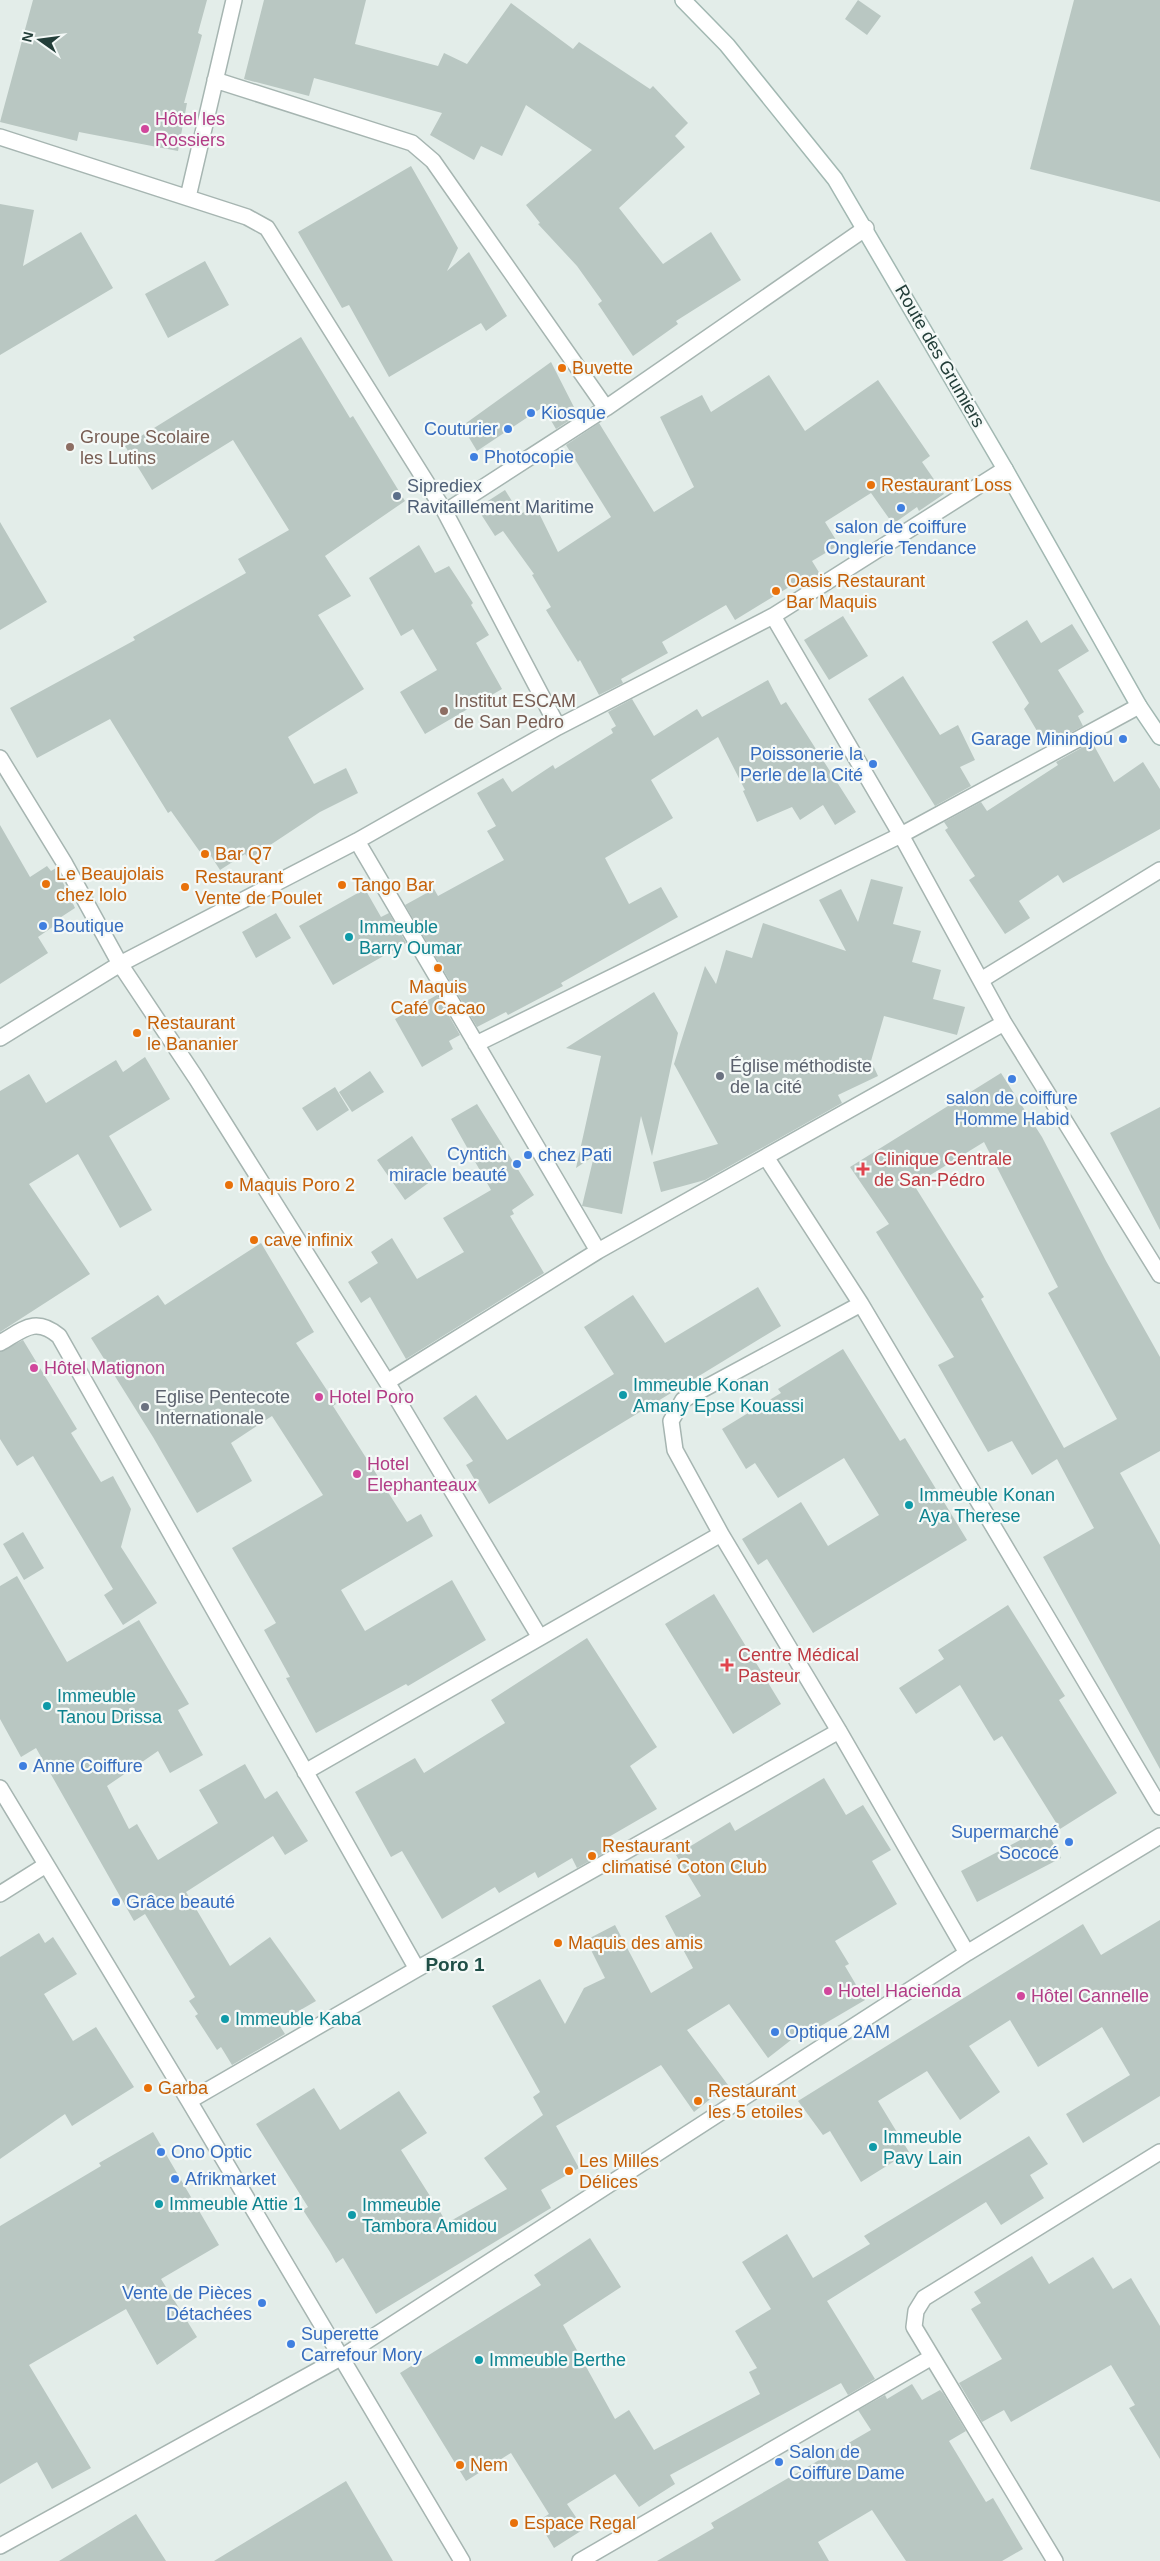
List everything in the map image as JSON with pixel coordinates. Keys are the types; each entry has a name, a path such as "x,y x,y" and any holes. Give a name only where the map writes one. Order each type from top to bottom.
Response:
{"street":[{"path":"188,196 234,0"},
{"name":"Route des Grumiers","path":"683,0 727,45 829,172 866,228 1139,706 1160,737"},
{"path":"215,80 412,143 432,160 606,408"},
{"path":"0,137 188,196 247,217 267,228 445,512 558,727"},
{"path":"445,512 606,408 866,228"},
{"path":"0,1038 120,964 357,841 558,727 773,616 1005,469"},
{"path":"773,616 901,835 1004,1023 1160,1275"},
{"path":"476,1044 901,835 1139,706"},
{"path":"0,758 65,864 120,964 196,1078 387,1382 539,1636"},
{"path":"357,841 598,1251"},
{"path":"981,980 1160,870"},
{"path":"387,1382 598,1251 1004,1023"},
{"path":"766,1157 861,1304 1160,1807"},
{"path":"861,1304 684,1400 671,1421 675,1450 721,1534 839,1730 967,1953"},
{"path":"0,1343 32,1325 47,1326 59,1336 417,1969"},
{"path":"305,1772 539,1636 721,1534"},
{"path":"190,2101 417,1969 839,1730"},
{"path":"0,1788 190,2101 462,2561"},
{"path":"0,2546 342,2356 967,1953 1160,1836"},
{"path":"0,1894 46,1866"},
{"path":"1055,2561 914,2327 916,2311 924,2298 1160,2152"},
{"path":"580,2561 932,2357"}],"building":[{"path":"33,0 207,0 198,33 202,35 184,103 187,103 178,151 79,132 77,141 0,122"},
{"path":"264,0 366,0 355,44 438,66 444,53 467,64 511,3 573,49 579,42 650,89 653,86 688,123 675,136 685,147 619,208 663,264 711,232 741,280 676,321 678,324 633,356 598,304 602,301 577,266 538,224 540,223 526,205 592,150 526,105 502,156 481,146 474,160 430,135 442,113 314,78 309,96 244,79"},
{"path":"858,0 881,16 867,35 845,19"},
{"path":"1074,0 1160,0 1160,202 1030,169"},
{"path":"411,166 458,248 447,271 469,252 507,316 486,331 481,323 389,377 349,305 342,308 298,232"},
{"path":"0,204 34,210 23,266 81,232 113,288 0,355"},
{"path":"205,261 229,305 168,338 145,294"},
{"path":"301,337 350,418 353,416 405,501 325,556 351,596 318,615 364,689 288,737 314,784 346,768 358,793 320,812 249,859 245,854 220,870 211,856 205,859 171,811 168,813 110,719 37,758 10,708 135,640 133,637 246,573 238,559 289,530 233,440 152,490 125,446"},
{"path":"551,362 578,415 556,429 543,407 477,451 462,426"},
{"path":"769,375 805,431 878,380 930,456 922,462 944,494 919,511 917,507 893,524 871,493 825,522 839,545 812,561 820,574 796,589 794,584 735,620 726,605 662,642 668,653 621,679 623,683 599,695 580,660 578,662 546,610 551,607 532,575 534,574 503,531 495,536 477,508 505,490 520,514 536,507 558,552 611,517 566,445 599,423 654,512 694,487 660,417 702,395 711,412"},
{"path":"0,522 47,602 0,630"},
{"path":"419,545 435,573 449,566 473,603 471,605 489,635 476,643 502,689 425,734 400,692 437,670 413,629 401,636 369,578"},
{"path":"843,616 868,656 829,680 804,640"},
{"path":"1027,620 1041,643 1072,624 1089,651 1058,670 1084,712 1078,716 1083,726 1046,746 1024,709 1029,703 992,642"},
{"path":"903,676 940,735 958,725 975,760 960,767 971,786 935,806 868,699"},
{"path":"768,680 781,705 786,702 856,812 835,825 823,805 800,820 792,807 757,822 743,791 745,790 718,737 651,780 673,818 605,858 629,904 661,887 678,917 561,983 563,986 508,1015 506,1012 477,1027 405,905 434,889 438,896 504,860 487,831 496,826 477,793 503,778 512,792 553,765 555,769 613,733 611,729 616,726 608,712 632,699 654,736 697,709 702,717"},
{"path":"1092,742 1114,782 1143,762 1160,789 1160,829 1063,883 1058,875 1019,901 1030,918 1005,934 969,880 975,876 945,830 948,828 944,822 981,802 987,811 1058,765 1056,762"},
{"path":"0,825 30,877 47,866 51,871 56,868 75,908 55,921 57,924 38,937 48,953 0,984"},
{"path":"871,879 903,887 893,924 921,931 912,962 941,970 933,999 965,1007 957,1035 884,1016 871,1061 878,1076 838,1095 842,1103 705,1180 661,1192 653,1162 718,1144 674,1064 705,966 716,984 726,950 752,958 763,923 846,951 819,900 841,889 858,922"},
{"name":"Immeuble Barry Oumar","path":"365,889 381,917 389,913 406,943 333,985 299,926"},
{"path":"276,913 291,938 256,958 242,932"},
{"path":"654,992 678,1033 652,1156 641,1116 622,1214 582,1206 594,1156 576,1168 601,1056 566,1048"},
{"path":"437,995 460,1035 449,1041 453,1049 422,1067 395,1019"},
{"path":"145,1057 170,1099 109,1136 152,1210 120,1228 78,1154 29,1184 90,1274 0,1332 0,1091 29,1074 46,1103 116,1060 123,1072"},
{"path":"370,1071 384,1092 352,1112 339,1092"},
{"path":"1001,1073 1042,1137 1106,1261 1160,1357 1160,1451 1120,1473 1160,1545 1160,1769 1043,1557 1094,1528 1057,1459 1032,1475 1012,1441 988,1452 938,1365 954,1357 876,1232 889,1224 850,1167","holes":["984,1142 1058,1287 1048,1293 1117,1419 1064,1448 981,1299 984,1297 914,1185"]},
{"path":"335,1087 349,1110 317,1131 302,1108"},
{"path":"477,1104 534,1195 512,1210 514,1214 510,1216 544,1273 406,1359 370,1297 361,1303 348,1282 378,1263 371,1252 392,1238 417,1279 464,1252 443,1218 491,1190 451,1119"},
{"path":"1160,1107 1160,1230 1110,1133"},
{"path":"412,1136 438,1176 405,1200 377,1160"},
{"path":"261,1243 314,1332 296,1343 336,1404 333,1406 407,1522 421,1514 433,1536 341,1590 365,1631 452,1580 486,1640 408,1686 406,1684 316,1733 286,1678 290,1677 264,1630 276,1623 232,1548 323,1495 272,1416 231,1443 252,1481 197,1513 153,1437 91,1338 158,1295 165,1305"},
{"name":"Immeuble Konan Amany Epse Kouassi","path":"758,1287 781,1326 489,1504 466,1465 473,1461 443,1418 476,1395 507,1440 614,1374 584,1327 633,1295 665,1343"},
{"path":"23,1340 77,1429 71,1433 101,1482 113,1476 131,1509 121,1547 157,1603 123,1625 104,1595 113,1589 33,1456 17,1466 0,1439 0,1352"},
{"path":"843,1349 900,1441 905,1438 967,1540 813,1633 767,1559 758,1565 742,1539 801,1502 828,1546 879,1515 844,1458 778,1498 755,1463 746,1469 722,1429 781,1393 778,1389"},
{"path":"23,1532 44,1568 24,1580 3,1544"},
{"path":"17,1576 67,1662 139,1620 189,1704 178,1710 203,1755 170,1773 158,1751 107,1786 129,1829 137,1824 158,1860 218,1823 199,1790 245,1764 265,1799 277,1791 308,1841 285,1855 273,1836 186,1892 230,1966 270,1937 316,2001 278,2023 285,2034 232,2065 221,2047 217,2050 195,2016 198,2014 189,2001 195,1997 145,1914 134,1921 36,1748 21,1757 0,1719 0,1586"},
{"path":"714,1594 781,1704 733,1734 665,1624"},
{"path":"1008,1605 1065,1696 1059,1700 1117,1793 1060,1829 1002,1736 994,1741 960,1685 916,1714 899,1688 944,1659 938,1650"},
{"path":"587,1638 657,1747 630,1766 657,1809 607,1838 613,1848 577,1868 572,1858 538,1878 535,1872 499,1893 495,1887 442,1919 402,1851 391,1857 355,1792 415,1758 424,1773 505,1723 491,1700"},
{"path":"824,1778 846,1815 863,1805 891,1850 872,1861 897,1904 835,1941 849,1964 845,1966 865,2000 802,2037 800,2033 768,2058 729,2004 687,2030 728,2085 694,2112 661,2065 556,2126 579,2168 541,2190 551,2208 376,2314 343,2258 336,2263 303,2210 308,2207 256,2124 314,2088 340,2130 399,2091 427,2133 401,2150 447,2223 507,2189 484,2158 543,2115 533,2097 540,2092 492,2006 540,1979 565,2024 584,1988 605,1978 586,1940 615,1925 651,1993 693,1968 665,1916 701,1896 676,1855 730,1822 735,1831"},
{"path":"1045,1827 1061,1858 977,1902 961,1871"},
{"path":"1160,1920 1160,2096 1083,2143 1066,2114 1130,2075 1102,2027 1038,2067 1010,2020 969,2046 1000,2092 960,2120 927,2071 878,2101 909,2152 861,2182 830,2131 823,2135 798,2101 1083,1924 1101,1955"},
{"path":"39,1933 45,1943 53,1937 77,1974 44,1994 73,2041 96,2027 134,2087 72,2126 65,2114 0,2159 0,1957"},
{"path":"153,2132 219,2245 161,2279 197,2337 157,2365 126,2309 29,2365 91,2468 52,2489 37,2462 0,2484 0,2226 101,2166 99,2163"},
{"path":"1029,2136 1048,2164 1030,2175 1044,2198 1001,2225 986,2202 827,2301 875,2379 848,2395 841,2383 670,2475 675,2484 639,2507 615,2474 567,2504 584,2529 554,2548 538,2521 549,2514 511,2453 466,2481 400,2373 541,2285 534,2275 590,2238 621,2287 563,2325 615,2419 629,2410 654,2450 760,2394 749,2372 757,2368 735,2331 771,2309 742,2262 787,2234 813,2278 870,2244 864,2236"},
{"path":"1032,2256 1049,2284 1093,2257 1113,2289 1131,2278 1160,2326 1160,2459 1129,2408 1135,2405 1111,2365 1011,2422 1004,2410 982,2422 959,2383 1002,2359 971,2309 981,2303 974,2292"},
{"path":"912,2384 922,2400 940,2390 943,2393 966,2431 949,2441 986,2502 993,2498 1023,2549 1002,2561 906,2561 872,2510 818,2542 829,2561 657,2561 714,2528 711,2523 871,2430 858,2410 885,2395 887,2399"},
{"path":"346,2481 393,2561 214,2561"},
{"path":"136,2514 166,2561 59,2561"}],"place":[{"name":"Hôtel les Rossiers","path":"145,129"},
{"name":"Buvette","path":"562,368"},
{"name":"Kiosque","path":"531,413"},
{"name":"Couturier","path":"508,429"},
{"name":"Groupe Scolaire les Lutins","path":"70,447"},
{"name":"Photocopie","path":"474,457"},
{"name":"Restaurant Loss","path":"871,485"},
{"name":"Siprediex Ravitaillement Maritime","path":"397,496"},
{"name":"salon de coiffure Onglerie Tendance","path":"901,508"},
{"name":"Oasis Restaurant Bar Maquis","path":"776,591"},
{"name":"Institut ESCAM de San Pedro","path":"444,711"},
{"name":"Garage Minindjou","path":"1123,739"},
{"name":"Poissonerie la Perle de la Cité","path":"873,764"},
{"name":"Bar Q7","path":"205,854"},
{"name":"Le Beaujolais chez lolo","path":"46,884"},
{"name":"Tango Bar","path":"342,885"},
{"name":"Restaurant Vente de Poulet","path":"185,887"},
{"name":"Boutique","path":"43,926"},
{"name":"Immeuble Barry Oumar","path":"349,937"},
{"name":"Maquis Café Cacao","path":"438,968"},
{"name":"Restaurant le Bananier","path":"137,1033"},
{"name":"Église méthodiste de la cité","path":"720,1076"},
{"name":"salon de coiffure Homme Habid","path":"1012,1079"},
{"name":"chez Pati","path":"528,1155"},
{"name":"Cyntich miracle beauté","path":"517,1164"},
{"name":"Clinique Centrale de San-Pédro","path":"863,1169"},
{"name":"Maquis Poro 2","path":"229,1185"},
{"name":"cave infinix","path":"254,1240"},
{"name":"Hôtel Matignon","path":"34,1368"},
{"name":"Immeuble Konan Amany Epse Kouassi","path":"623,1395"},
{"name":"Hotel Poro","path":"319,1397"},
{"name":"Eglise Pentecote Internationale","path":"145,1407"},
{"name":"Hotel Elephanteaux","path":"357,1474"},
{"name":"Immeuble Konan Aya Therese","path":"909,1505"},
{"name":"Centre Médical Pasteur","path":"727,1665"},
{"name":"Immeuble Tanou Drissa","path":"47,1706"},
{"name":"Anne Coiffure","path":"23,1766"},
{"name":"Supermarché Sococé","path":"1069,1842"},
{"name":"Restaurant climatisé Coton Club","path":"592,1856"},
{"name":"Grâce beauté","path":"116,1902"},
{"name":"Maquis des amis","path":"558,1943"},
{"name":"Hotel Hacienda","path":"828,1991"},
{"name":"Hôtel Cannelle","path":"1021,1996"},
{"name":"Immeuble Kaba","path":"225,2019"},
{"name":"Optique 2AM","path":"775,2032"},
{"name":"Garba","path":"148,2088"},
{"name":"Restaurant les 5 etoiles","path":"698,2101"},
{"name":"Immeuble Pavy Lain","path":"873,2147"},
{"name":"Ono Optic","path":"161,2152"},
{"name":"Les Milles Délices","path":"569,2171"},
{"name":"Afrikmarket","path":"175,2179"},
{"name":"Immeuble Attie 1","path":"159,2204"},
{"name":"Immeuble Tambora Amidou","path":"352,2215"},
{"name":"Vente de Pièces Détachées","path":"262,2303"},
{"name":"Superette Carrefour Mory","path":"291,2344"},
{"name":"Immeuble Berthe","path":"479,2360"},
{"name":"Salon de Coiffure Dame","path":"779,2462"},
{"name":"Nem","path":"460,2465"},
{"name":"Espace Regal","path":"514,2523"}],"district":[{"name":"Poro 1","path":"455,1964"}]}
